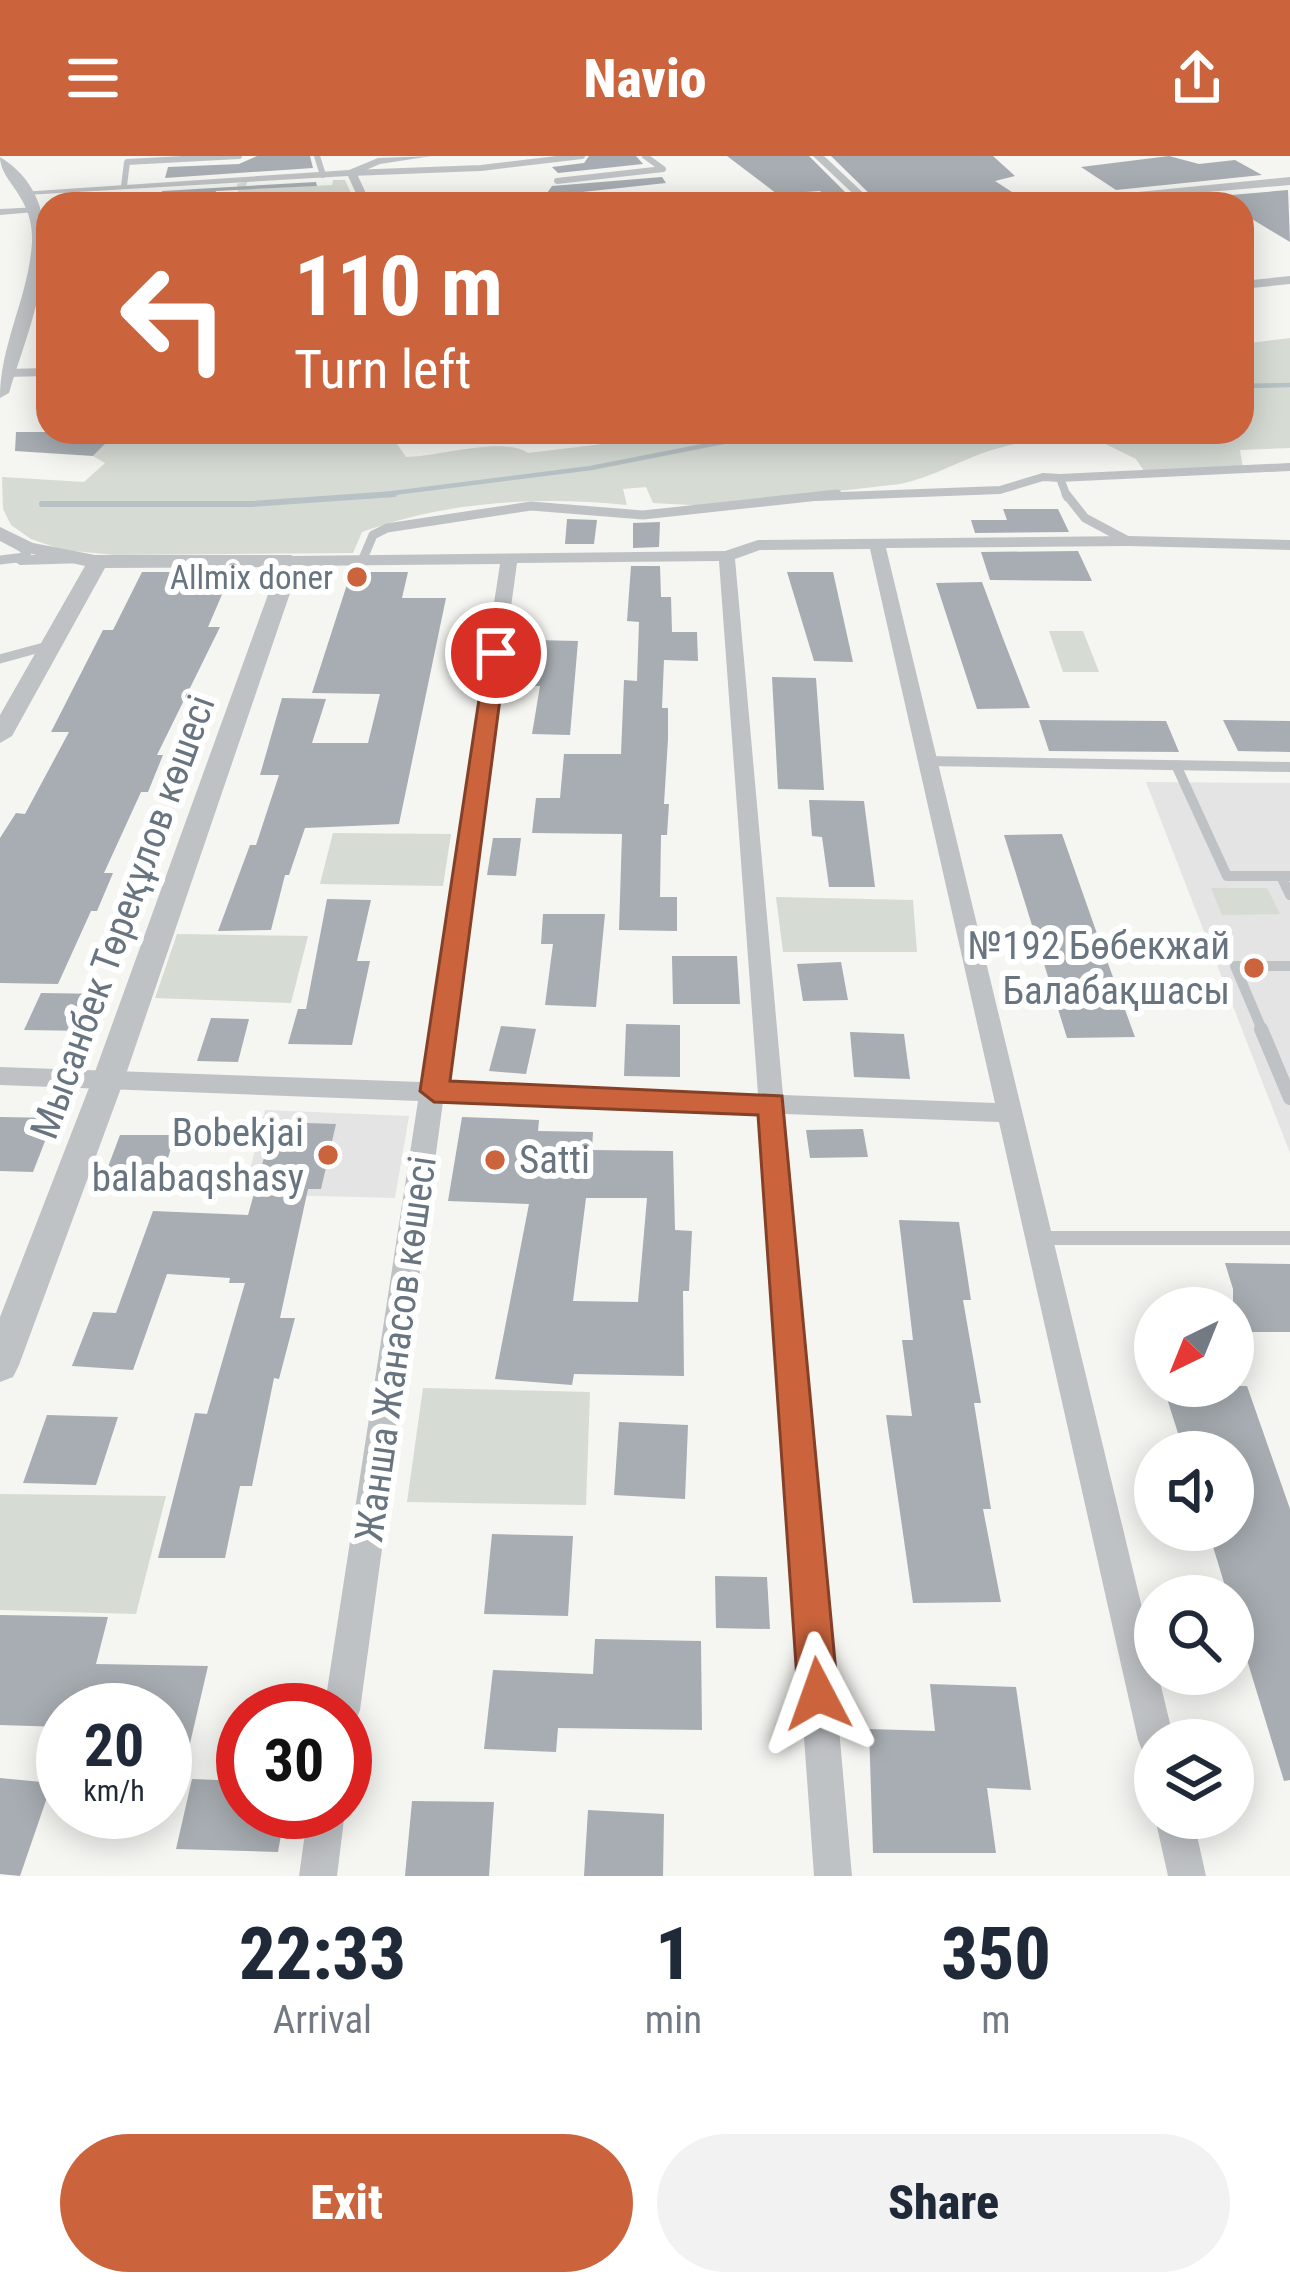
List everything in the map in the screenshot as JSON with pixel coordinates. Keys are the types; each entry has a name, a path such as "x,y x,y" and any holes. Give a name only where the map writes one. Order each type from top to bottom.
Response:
{"street":[{"path":"26,192 351,173 378,161 428,156"},
{"path":"818,156 857,192"},
{"path":"0,161 36,212"},
{"path":"351,173 360,192"},
{"path":"1163,192 1290,181"},
{"path":"0,212 35,209"},
{"path":"1254,284 1290,280"},
{"path":"0,393 36,297"},
{"path":"0,533 20,553 90,560 727,556 758,545 1129,541 1288,547"},
{"path":"877,544 1151,1719"},
{"path":"727,556 832,1876"},
{"name":"Жанша Жанасов көшесі","path":"347,1683 509,559"},
{"path":"0,736 52,644 90,560"},
{"name":"Мысанбек Төреқұлов көшесі","path":"0,1366 108,1080 291,561"},
{"path":"0,1076 1009,1113"},
{"path":"318,1876 323,1839"},
{"path":"1179,1839 1187,1876"}],"lane":[{"path":"124,186 127,162 239,156"},
{"path":"316,156 323,175"},
{"path":"351,173 481,168 582,156"},
{"path":"557,181 663,169 645,156"},
{"path":"6,373 36,372"},
{"path":"362,561 373,536 387,528 531,506 643,515 693,513 783,505 843,493 988,491 1043,477 1290,467"},
{"path":"1060,478 1076,514 1129,541"},
{"path":"0,560 20,553"},
{"path":"0,658 52,644"},
{"path":"928,761 1290,767"},
{"path":"1176,765 1227,876 1285,876 1290,895"},
{"path":"1290,967 1235,966 1290,1098"},
{"path":"1038,1238 1290,1238"}],"shaded area":[{"path":"333,180 345,180 350,192 238,192 237,184 247,181 246,189 332,185"},
{"path":"1290,338 1290,448 1240,450 1243,468 1144,471 1136,459 1105,444 1254,444 1254,342"},
{"path":"105,444 397,444 406,457 503,446 528,453 603,444 1018,444 900,484 708,506 653,503 646,487 623,489 627,505 527,501 460,507 362,532 353,553 115,555 63,550 31,539 11,525 3,509 2,477 84,482 105,463 93,456"},
{"path":"1049,631 1083,631 1099,672 1063,672"},
{"name":"№192 Бөбекжай Балабақшасы","path":"1146,782 1290,783 1290,1153"},
{"path":"333,833 451,834 443,886 320,884"},
{"path":"1211,888 1267,888 1280,914 1222,915"},
{"path":"776,897 913,900 917,952 783,952"},
{"path":"177,934 308,936 291,1003 155,998"},
{"name":"Bobekjai balabaqshasy","path":"265,1110 409,1116 395,1198 244,1194"},
{"path":"423,1388 590,1392 586,1505 407,1502"},
{"path":"0,1494 166,1496 136,1614 0,1610"}],"building":[{"path":"257,156 310,156 313,168 165,178 168,167 239,164"},
{"path":"589,156 636,156 643,164 558,173 552,167 584,163"},
{"path":"727,156 809,156 845,192 820,191 774,192"},
{"path":"831,156 993,156 1015,176 995,181 1012,192 868,192"},
{"path":"1169,156 1199,164 1235,160 1262,175 1116,190 1081,167"},
{"path":"662,177 666,183 548,192 552,186"},
{"path":"316,182 317,186 216,192 162,191"},
{"path":"1288,190 1290,242 1254,220 1254,193"},
{"path":"16,432 36,432 36,444 105,444 93,456 15,451"},
{"path":"1003,509 1058,509 1069,532 975,533 971,520 1007,520"},
{"path":"567,519 597,520 594,544 565,544"},
{"path":"660,522 659,547 633,548 633,523"},
{"path":"1078,551 1092,581 990,580 981,552"},
{"path":"631,566 660,566 661,597 671,597 672,632 697,632 698,661 664,660 662,708 668,708 668,739 664,804 669,804 667,835 661,835 660,897 677,897 677,931 619,930 622,834 532,833 536,798 560,798 564,754 621,754 624,680 637,681 639,622 627,621"},
{"path":"142,572 181,572 173,589 224,590 208,627 220,627 157,755 163,755 148,792 141,792 104,873 113,873 97,911 91,911 58,984 0,983 0,838 16,813 25,814 69,732 51,732 103,630 113,630"},
{"path":"351,572 408,572 402,598 446,598 399,824 305,828 289,875 285,875 271,930 218,931 250,845 256,845 279,775 260,775 282,698 326,699 312,743 368,743 380,694 312,693"},
{"path":"787,572 833,572 853,662 814,661"},
{"path":"982,582 1030,708 977,709 936,583"},
{"path":"534,640 578,641 570,735 532,734 540,686 528,686"},
{"path":"772,677 816,678 824,790 778,789"},
{"path":"1039,720 1166,721 1179,752 1049,751"},
{"path":"1223,720 1290,721 1290,752 1238,751"},
{"path":"809,800 864,801 875,887 829,887 822,837 812,836"},
{"path":"1062,834 1135,1037 1067,1038 1004,835"},
{"path":"493,838 521,838 516,876 487,875"},
{"path":"327,899 371,900 357,961 370,961 352,1045 288,1044 298,1009 306,1009"},
{"path":"543,914 605,914 596,1007 545,1005 553,944 541,944"},
{"path":"672,956 737,956 740,1004 673,1004"},
{"path":"841,962 848,1000 803,1001 797,964"},
{"path":"41,993 105,994 90,1031 24,1030"},
{"path":"211,1018 249,1019 238,1062 197,1061"},
{"path":"626,1024 680,1025 680,1077 624,1076"},
{"path":"501,1026 536,1029 526,1074 489,1071"},
{"path":"850,1032 904,1034 910,1079 854,1077"},
{"path":"0,1117 54,1118 33,1172 0,1171"},
{"path":"462,1117 539,1120 538,1131 593,1132 592,1150 673,1151 675,1230 692,1231 689,1291 683,1291 684,1376 574,1374 572,1385 495,1379 529,1204 448,1201","holes":["586,1198 647,1198 638,1302 573,1301"]},
{"path":"274,1122 336,1124 321,1189 308,1189 280,1318 295,1318 279,1379 274,1378 252,1486 240,1486 225,1558 158,1558 195,1413 207,1414 245,1283 167,1274 133,1370 72,1366 93,1312 116,1313 153,1211 248,1215"},
{"path":"863,1129 868,1157 810,1158 806,1130"},
{"path":"120,1135 175,1135 160,1184 102,1183"},
{"path":"899,1220 959,1222 971,1300 963,1300 981,1403 974,1403 991,1509 983,1509 1001,1602 913,1603 886,1415 912,1416 902,1340 913,1340"},
{"path":"1225,1263 1290,1264 1290,1332 1254,1332 1254,1287 1232,1287"},
{"path":"1254,1406 1290,1509 1290,1780 1284,1781 1254,1683 1254,1575 1222,1575 1214,1551 1254,1551 1254,1431 1177,1431 1170,1407"},
{"path":"47,1415 118,1417 96,1485 23,1483"},
{"path":"619,1422 688,1425 685,1499 614,1495"},
{"path":"492,1534 573,1536 568,1616 484,1614"},
{"path":"715,1576 767,1577 770,1629 716,1628"},
{"path":"0,1615 108,1617 96,1664 208,1666 192,1735 192,1683 36,1683 36,1726 0,1725"},
{"path":"595,1639 701,1641 702,1730 558,1728 556,1752 484,1749 493,1670 593,1674"},
{"path":"930,1684 1016,1687 1031,1790 987,1788 996,1853 873,1853 869,1729 935,1731"},
{"path":"0,1778 36,1781 36,1830 20,1876 0,1874"},
{"path":"192,1779 216,1780 216,1839 280,1839 278,1852 176,1849 178,1839 192,1839"},
{"path":"412,1801 494,1802 489,1876 405,1876"},
{"path":"588,1810 664,1814 663,1876 584,1876"}],"waterway":[{"path":"1254,386 1290,385"},
{"path":"375,495 591,468 713,444"},
{"path":"375,495 394,494"},
{"path":"42,504 251,504 375,495"},
{"path":"362,497 375,495"}],"place":[{"name":"Allmix doner","path":"357,577"},
{"name":"№192 Бөбекжай Балабақшасы","path":"1254,968"},
{"name":"Bobekjai balabaqshasy","path":"328,1155"},
{"name":"Satti","path":"495,1160"}],"route":[{"path":"496,653 434,1091 772,1104 818,1694"}]}
